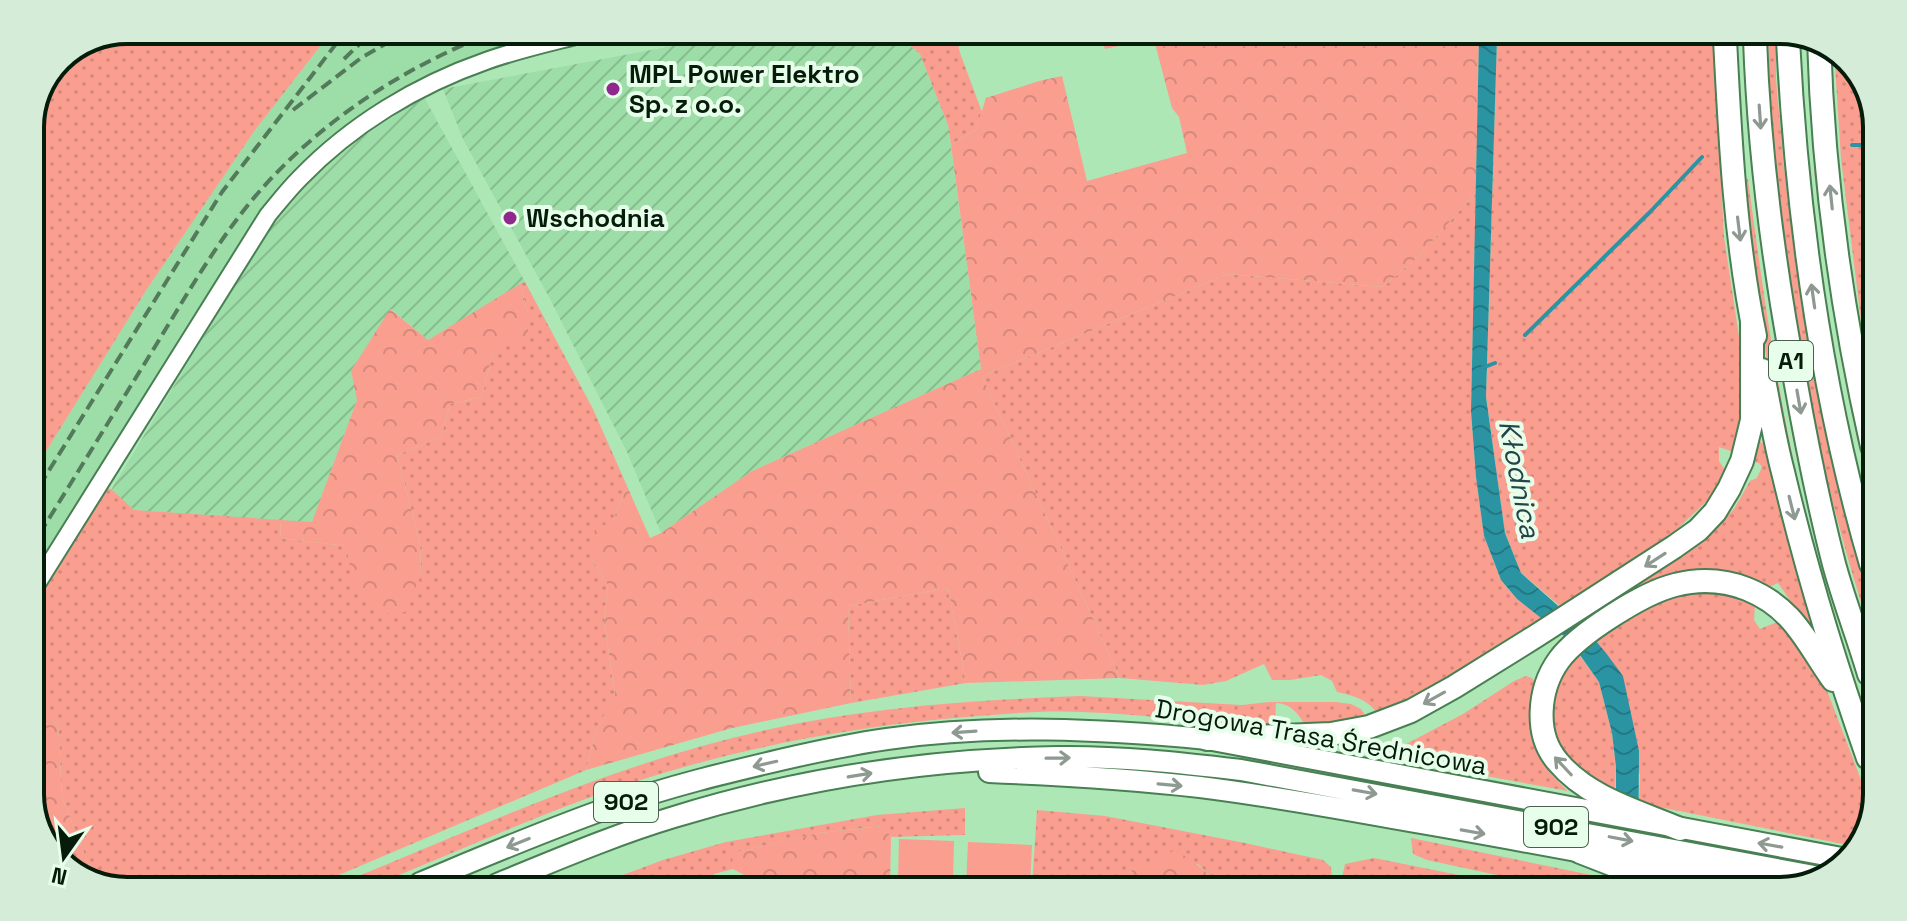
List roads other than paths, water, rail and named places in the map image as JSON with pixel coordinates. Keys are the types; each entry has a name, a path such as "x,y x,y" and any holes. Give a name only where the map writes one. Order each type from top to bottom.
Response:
{"highway":[{"path":"1725,44 1729,131 1752,322 1789,498 1809,574 1863,744"},
{"name":"A1","path":"1755,44 1769,216 1786,332 1810,464 1831,551 1863,655"},
{"name":"A1","path":"1788,45 1797,171 1815,309 1843,456 1863,533"},
{"path":"1820,55 1834,231 1863,405"},
{"path":"1207,739 1286,745 1369,727 1411,711 1454,687 1698,530 1715,512 1742,461 1752,420 1752,322"},
{"path":"1849,330 1863,364"},
{"path":"1680,829 1604,797 1577,780 1557,762 1548,748 1542,725 1542,702 1559,660 1577,641 1637,602 1665,588 1692,582 1720,582 1749,590 1770,601 1788,616 1805,635 1848,700"},
{"path":"1580,852 1644,877"}],"main road":[{"name":"Drogowa Trasa Średnicowa","path":"435,877 617,805 735,770 841,747 957,732 1044,729 1126,731 1207,739"},
{"name":"Drogowa Trasa Średnicowa","path":"1286,745 1680,829 1834,857"},
{"name":"Drogowa Trasa Średnicowa","path":"514,877 626,832 675,816 798,786 897,769 1059,757 1197,764 1288,777 1802,874"},
{"path":"897,769 1058,775 1200,787 1286,799 1714,877"}],"street":[{"path":"44,573 268,215 299,178 377,114 430,83 484,62 548,44"}],"water":[{"path":"1479,44 1497,44 1486,397 1505,533 1521,573 1590,634 1623,676 1639,751 1638,877 1616,877 1616,767 1612,733 1599,682 1564,636 1517,599 1501,580 1484,536 1471,411"}],"waterway":[{"path":"1852,145 1863,145"},
{"path":"1525,335 1702,157"},
{"path":"1482,368 1495,363"}],"railway":[{"path":"44,478 222,192 336,44"},
{"path":"344,59 360,44"},
{"path":"293,110 361,58 385,44"},
{"path":"44,526 206,264 269,180 357,104 423,64 465,44"}],"place":[{"name":"MPL Power Elektro Sp. z o.o.","path":"613,89"},
{"name":"Wschodnia","path":"510,218"}],"water label":[{"name":"Kłodnica","path":"1520,479"}]}
